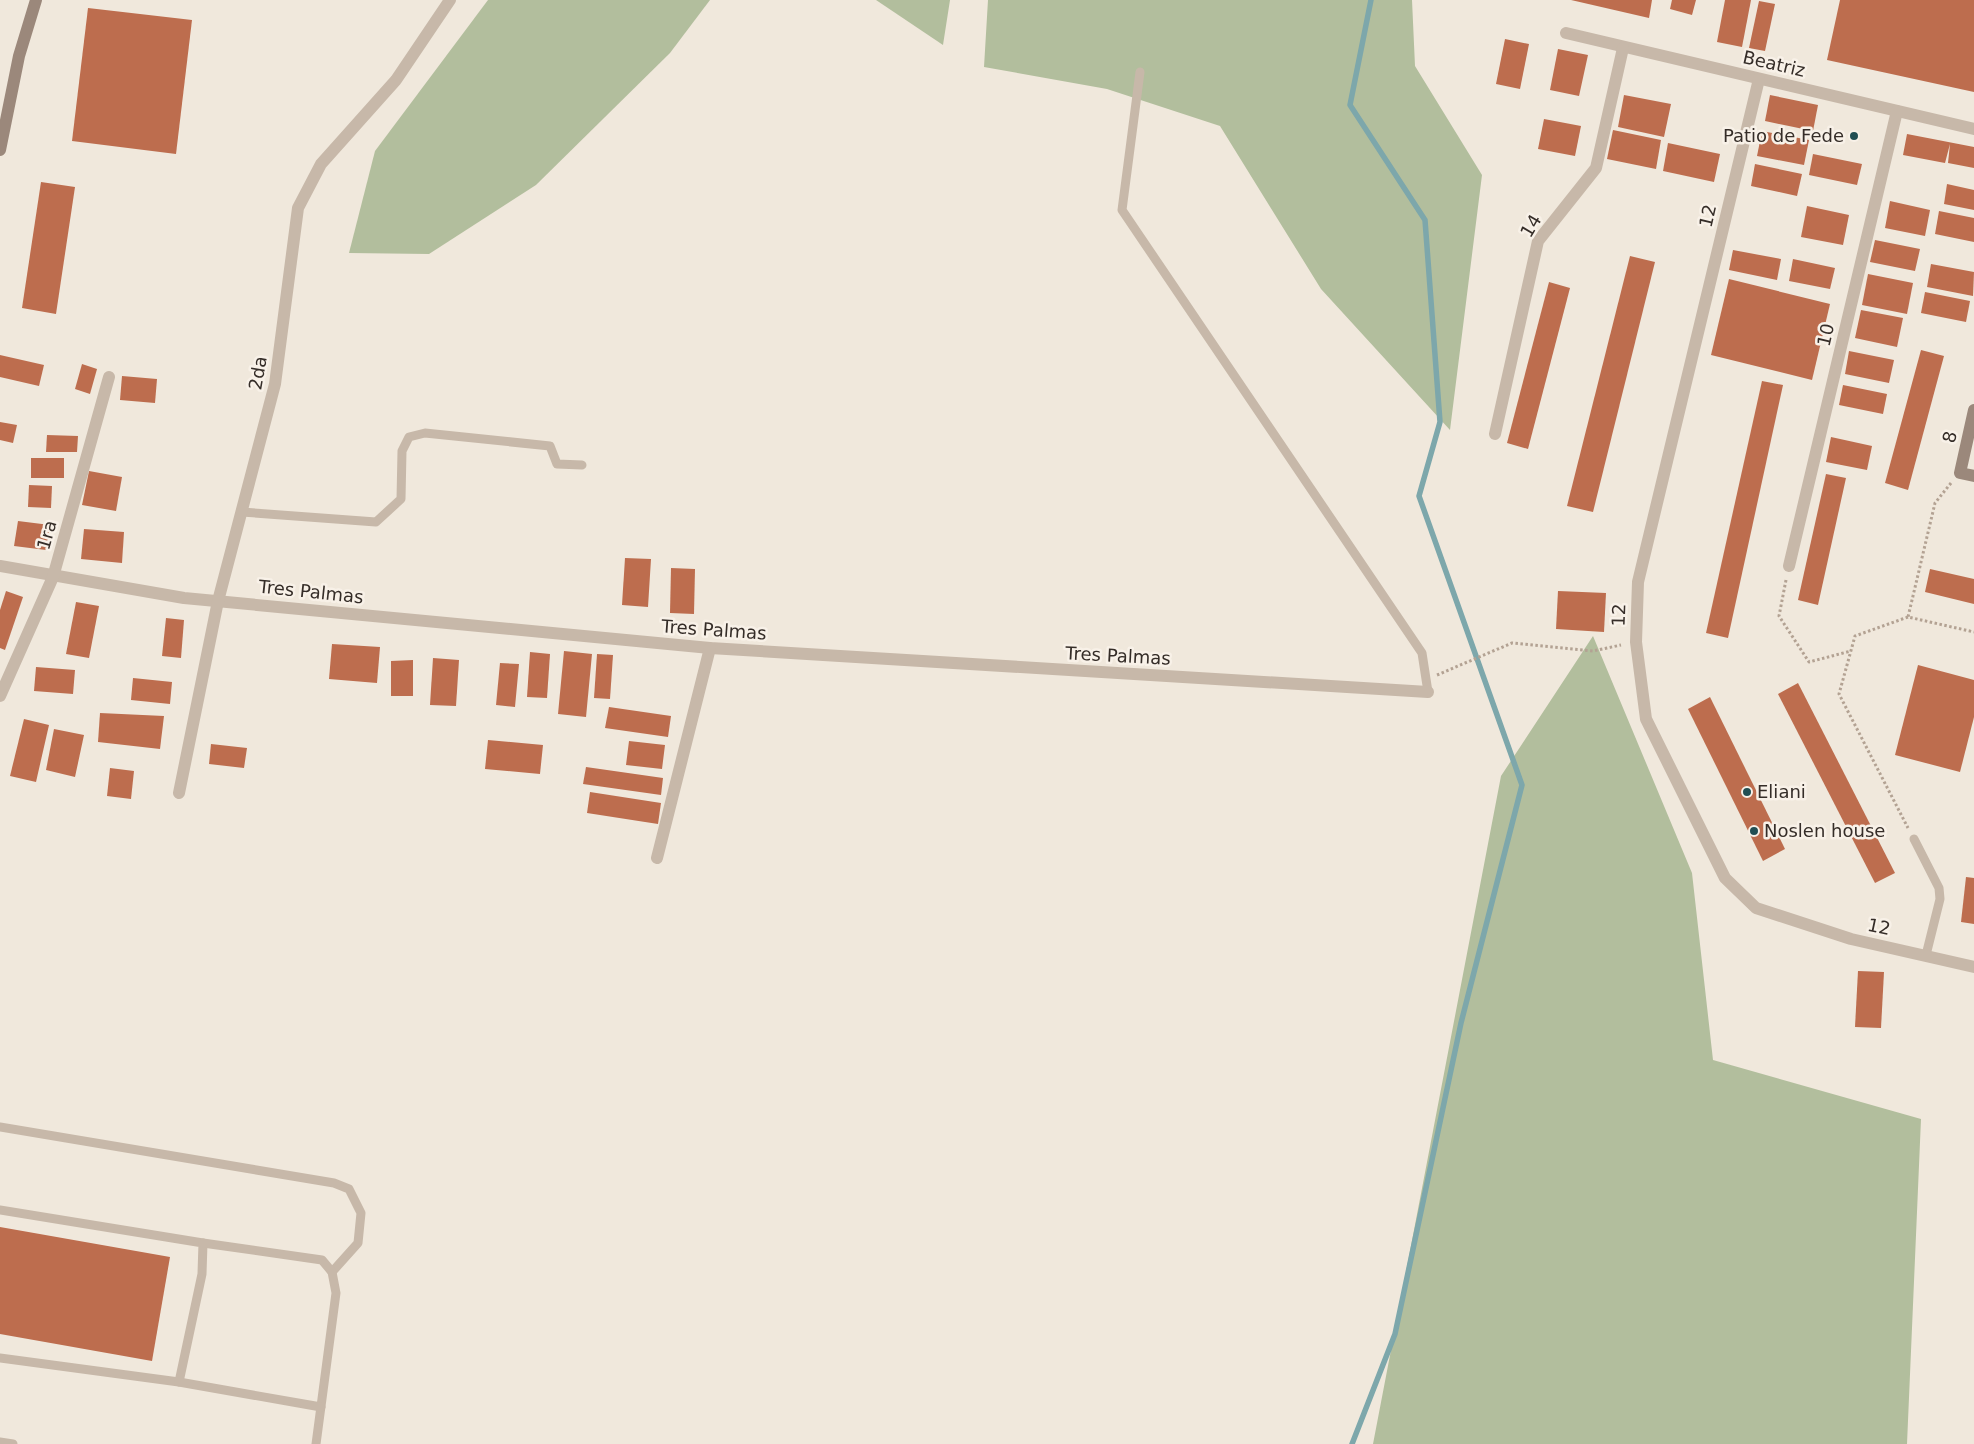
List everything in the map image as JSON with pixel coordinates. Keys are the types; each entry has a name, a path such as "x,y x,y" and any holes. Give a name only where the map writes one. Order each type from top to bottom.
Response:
{"street":[{"path":"0,150 19,56 36,0"},
{"name":"2da","path":"179,793 218,601 275,384 298,208 322,164 396,80 450,0"},
{"name":"Beatriz","path":"1566,32 1623,48 1974,129"},
{"name":"14","path":"1495,434 1538,241 1596,168 1623,48"},
{"name":"12","path":"1759,79 1638,582 1636,642 1646,719 1725,878 1756,908 1850,939 1974,967"},
{"name":"10","path":"1789,566 1896,111"},
{"name":"1ra","path":"0,696 53,577 109,377"},
{"name":"8","path":"1960,473 1974,410"},
{"path":"1960,473 1974,476"},
{"name":"Tres Palmas","path":"0,566 53,577 184,598 710,648 1428,686"},
{"path":"657,858 710,648"}],"lane":[{"path":"1140,72 1122,210 1422,653 1428,686"},
{"path":"242,512 376,522 401,499 402,451 409,437 425,433 550,446 557,464 582,465"},
{"path":"1914,839 1939,888 1940,899 1926,955"},
{"path":"0,1127 334,1183 342,1186 349,1190 361,1213 358,1243 332,1272"},
{"path":"0,1210 322,1260 332,1272 336,1293 316,1444"},
{"path":"178,1382 202,1274 203,1243"},
{"path":"0,1358 178,1382 320,1407"},
{"path":"0,1442 13,1444"}],"path":[{"path":"1908,617 1935,502 1960,473"},
{"path":"1789,566 1779,616 1809,662 1850,652"},
{"path":"1914,839 1839,694 1850,652 1855,636 1908,617 1974,632"},
{"path":"1428,686 1465,663 1512,643 1593,651 1636,642"}],"green space":[{"path":"488,0 710,0 670,53 536,185 429,254 349,253 375,151"},
{"path":"876,0 950,0 943,45"},
{"path":"988,0 1412,0 1415,66 1482,175 1450,430 1321,289 1220,126 1107,89 984,67"},
{"path":"1593,636 1692,873 1713,1060 1921,1119 1907,1444 1373,1444 1501,776"}],"building":[{"path":"1571,0 1652,0 1649,18"},
{"path":"1672,0 1696,0 1692,15 1670,9"},
{"path":"1725,0 1751,0 1742,47 1717,42"},
{"path":"1840,0 1974,0 1974,92 1827,60"},
{"path":"1759,1 1775,4 1765,51 1749,48"},
{"path":"88,8 192,20 176,154 72,141"},
{"path":"1505,39 1529,44 1520,89 1496,84"},
{"path":"1558,49 1588,55 1579,96 1550,90"},
{"path":"1624,95 1671,104 1664,137 1618,127"},
{"path":"1770,95 1818,105 1813,131 1765,121"},
{"path":"1544,119 1581,126 1575,156 1538,149"},
{"path":"1613,130 1661,140 1656,169 1607,159"},
{"path":"1762,131 1809,140 1804,165 1757,156"},
{"path":"1907,134 1974,147 1974,168 1948,163 1950,144 1945,163 1903,155"},
{"path":"1668,143 1720,154 1714,182 1663,171"},
{"path":"1813,154 1862,164 1857,185 1809,175"},
{"path":"1755,164 1802,174 1797,196 1751,186"},
{"path":"41,182 75,187 56,314 22,308"},
{"path":"1947,184 1974,190 1974,210 1944,204"},
{"path":"1890,201 1930,210 1925,236 1885,228"},
{"path":"1807,206 1849,215 1843,245 1801,237"},
{"path":"1939,211 1974,218 1974,242 1935,234"},
{"path":"1875,240 1920,249 1915,271 1870,262"},
{"path":"1733,250 1781,259 1777,280 1729,270"},
{"path":"1630,256 1655,262 1593,512 1567,506"},
{"path":"1793,259 1835,268 1830,289 1789,281"},
{"path":"1931,264 1974,272 1973,296 1927,287"},
{"path":"1868,274 1913,283 1907,314 1862,305"},
{"path":"1729,279 1830,304 1812,380 1711,355"},
{"path":"1549,282 1570,288 1528,449 1507,443"},
{"path":"1925,292 1970,301 1966,322 1921,313"},
{"path":"1861,310 1903,318 1897,347 1855,338"},
{"path":"1921,350 1944,356 1908,490 1885,483"},
{"path":"1849,351 1894,360 1889,383 1845,374"},
{"path":"0,355 44,365 39,386 0,377"},
{"path":"82,364 97,369 90,394 75,389"},
{"path":"122,376 157,379 155,403 120,400"},
{"path":"1762,381 1783,385 1728,638 1706,633"},
{"path":"1843,385 1887,394 1883,414 1839,405"},
{"path":"0,422 17,425 13,443 0,440"},
{"path":"47,435 78,436 77,452 46,452"},
{"path":"1831,437 1872,446 1867,470 1826,462"},
{"path":"31,458 64,458 64,478 31,478"},
{"path":"89,471 122,477 116,511 82,505"},
{"path":"1826,474 1846,478 1818,605 1798,600"},
{"path":"29,485 52,486 51,508 28,507"},
{"path":"18,521 50,525 46,550 14,546"},
{"path":"84,529 124,532 122,563 81,559"},
{"path":"625,558 651,559 648,607 622,605"},
{"path":"671,568 695,569 694,614 670,613"},
{"path":"1930,569 1974,579 1974,604 1925,592"},
{"path":"6,591 23,597 5,650 0,648 0,610"},
{"path":"1558,591 1606,593 1604,632 1556,629"},
{"path":"76,602 99,606 89,658 66,654"},
{"path":"166,618 184,620 181,658 162,656"},
{"path":"332,644 380,647 377,683 329,679"},
{"path":"564,651 592,654 586,717 558,714"},
{"path":"530,652 550,654 547,698 527,697"},
{"path":"597,654 613,655 610,699 594,698"},
{"path":"433,658 459,660 456,706 430,705"},
{"path":"413,660 413,696 391,696 391,661"},
{"path":"500,663 519,664 515,707 496,705"},
{"path":"1918,665 1974,680 1974,717 1960,772 1895,755"},
{"path":"36,667 75,670 73,694 34,691"},
{"path":"133,678 172,682 170,704 131,700"},
{"path":"1798,683 1895,873 1875,883 1778,694"},
{"path":"1710,697 1785,849 1763,861 1688,709"},
{"path":"609,707 671,716 668,737 605,728"},
{"path":"100,713 164,716 160,749 98,742"},
{"path":"24,719 49,725 36,782 10,776"},
{"path":"54,729 84,735 75,777 46,770"},
{"path":"488,740 543,745 540,774 485,769"},
{"path":"629,741 665,745 662,769 626,765"},
{"path":"211,744 247,748 244,768 209,764"},
{"path":"586,767 663,778 661,795 583,784"},
{"path":"110,768 134,771 131,799 107,796"},
{"path":"590,792 661,803 658,824 587,813"},
{"path":"1966,877 1974,878 1974,924 1961,922"},
{"path":"1858,971 1884,972 1881,1028 1855,1027"},
{"path":"0,1227 170,1257 152,1361 0,1334"}],"waterway":[{"path":"1352,1444 1395,1334 1461,1023 1522,785 1419,496 1440,422 1425,220 1350,105 1371,0"}],"place":[{"name":"Patio de Fede","path":"1854,136"},
{"name":"Eliani","path":"1747,792"},
{"name":"Noslen house","path":"1754,831"}]}
